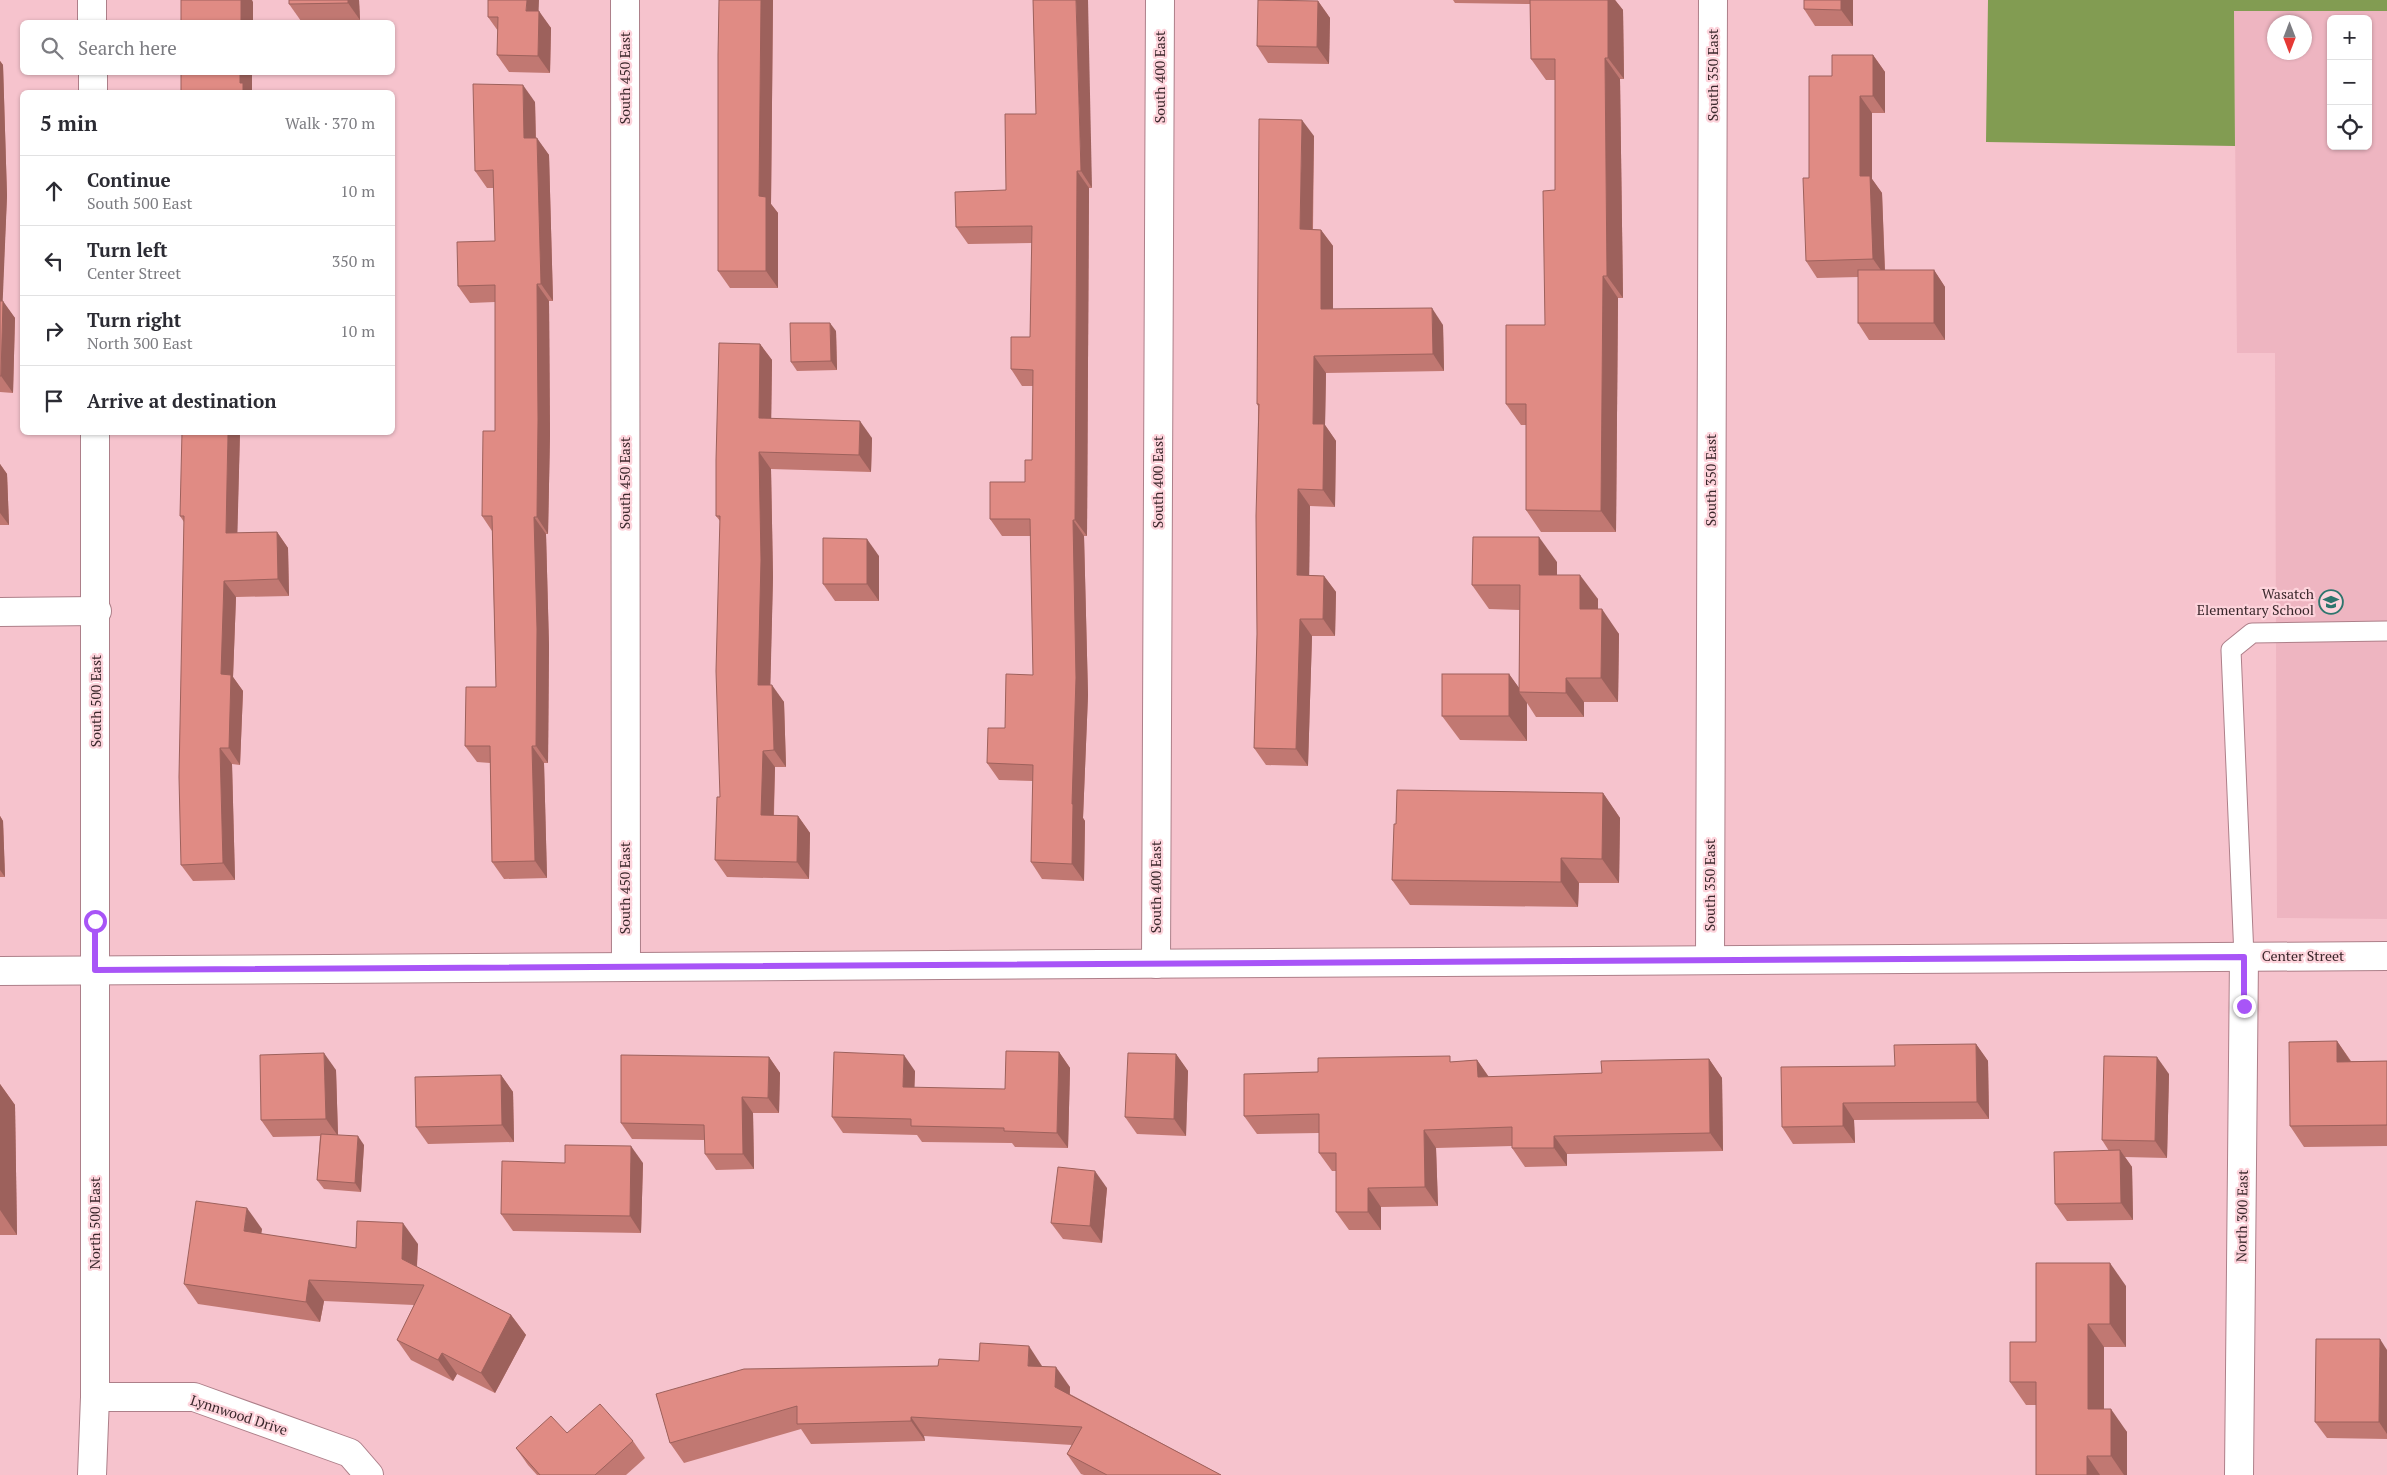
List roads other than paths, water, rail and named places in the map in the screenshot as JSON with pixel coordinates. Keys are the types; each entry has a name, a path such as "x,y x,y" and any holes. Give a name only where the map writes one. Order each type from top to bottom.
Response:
{"street":[{"path":"92,0 92,20"},
{"name":"South 450 East","path":"625,0 626,967"},
{"name":"South 400 East","path":"1156,964 1160,0"},
{"name":"South 350 East","path":"1710,960 1713,0"},
{"path":"92,75 93,90"},
{"name":"South 500 East","path":"95,970 96,435"},
{"path":"0,612 97,611"},
{"name":"Center Street","path":"0,971 2387,956"},
{"name":"North 300 East","path":"2239,1475 2244,957"},
{"name":"North 500 East","path":"92,1475 95,1397 95,970"},
{"name":"Lynnwood Drive","path":"95,1397 194,1397 350,1453 369,1475"}],"lane":[{"path":"2244,957 2231,650 2252,633 2387,631"}],"place":[{"name":"Wasatch Elementary School","path":"2331,602"}]}
